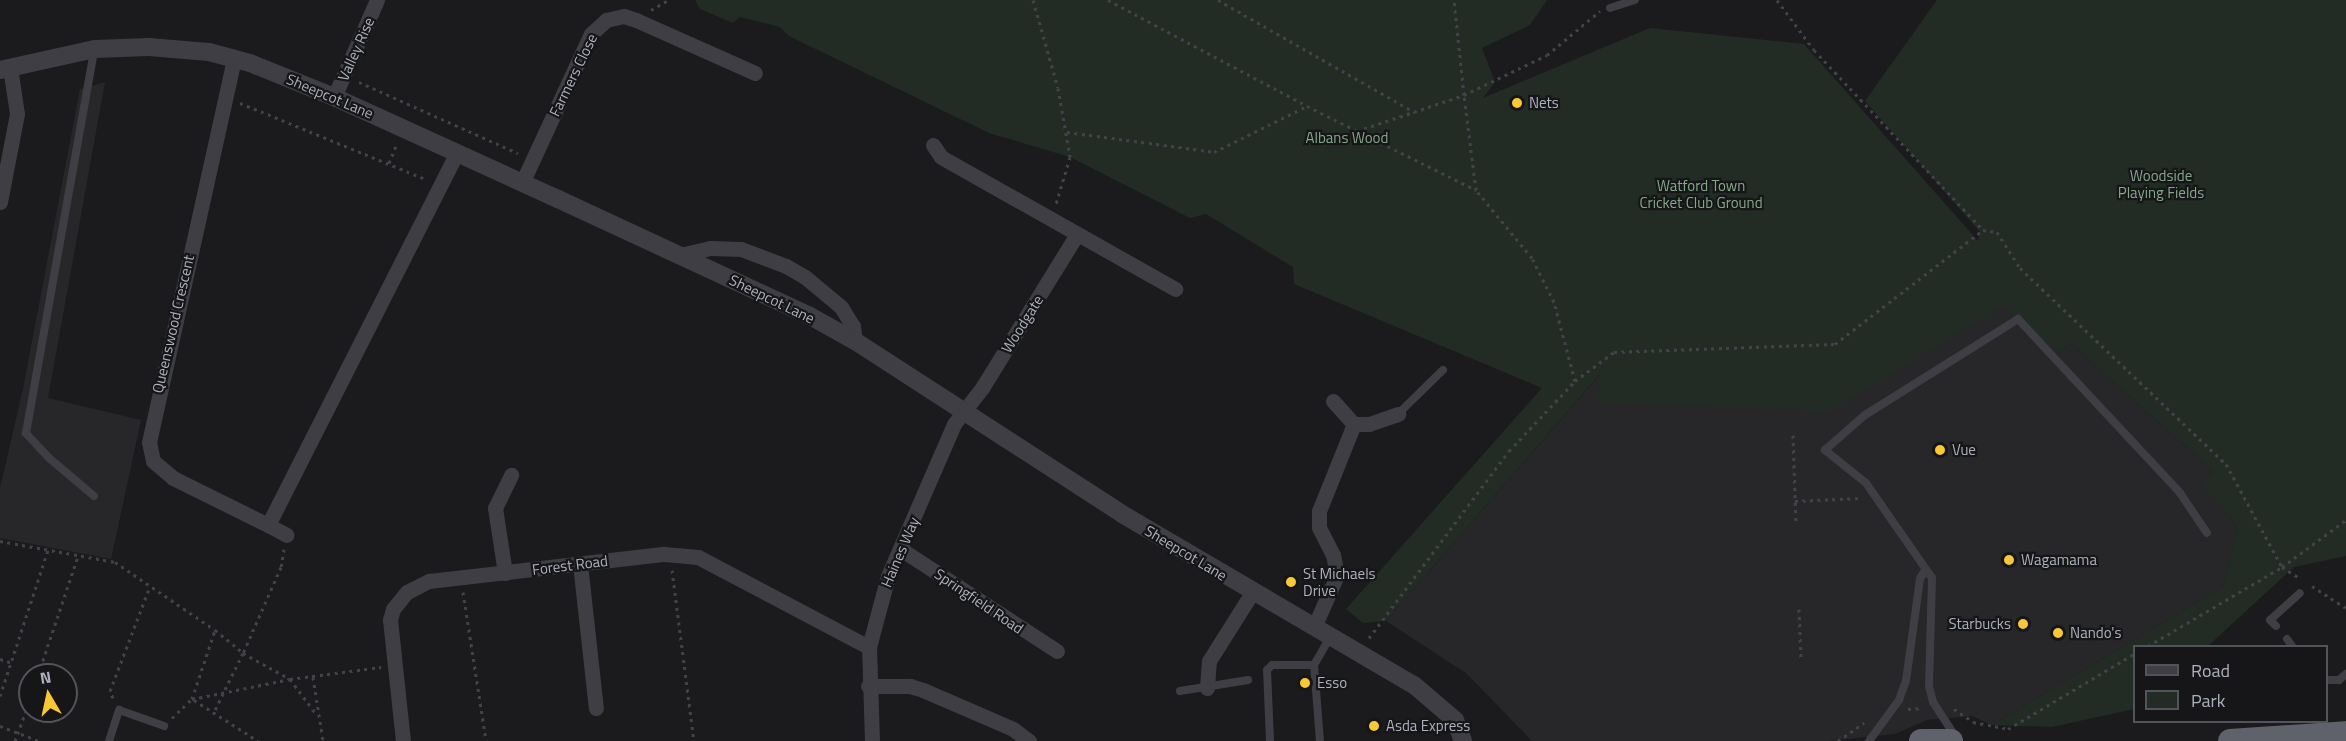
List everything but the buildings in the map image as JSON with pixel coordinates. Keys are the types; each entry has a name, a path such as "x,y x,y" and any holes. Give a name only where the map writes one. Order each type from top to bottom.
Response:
{"highway":[{"path":"2230,741 2310,728 2346,733"},
{"path":"1921,741 1951,741"}],"street":[{"name":"Valley Rise","path":"334,97 377,0"},
{"name":"Farmers Close","path":"522,183 591,34 598,25 615,16 636,20 755,73"},
{"name":"Sheepcot Lane","path":"5,68 95,50 170,48 234,59 334,97 680,255 855,341 964,409 1122,514 1359,651 1437,701 1455,720 1463,741"},
{"name":"Queenswood Crescent","path":"234,59 149,442 153,461 173,478 287,536"},
{"path":"0,202 17,114 5,68"},
{"path":"933,145 941,157 1052,217 1076,236 1175,289"},
{"path":"268,525 457,153"},
{"name":"Woodgate","path":"964,409 982,388 1076,236"},
{"path":"680,255 710,248 741,249 786,266 805,277 841,307 853,326 855,341"},
{"path":"1333,401 1354,424"},
{"name":"Haines Way","path":"872,741 868,686 869,647 888,576 902,550 944,443 964,409"},
{"path":"1354,424 1376,422 1398,414"},
{"path":"1315,626 1337,575 1333,555 1319,527 1319,511 1354,424"},
{"path":"505,573 495,508 511,475"},
{"name":"Springfield Road","path":"902,550 1057,651"},
{"name":"Forest Road","path":"403,741 390,620 399,600 429,581 670,555 698,557 869,647"},
{"path":"580,564 596,708"},
{"path":"1207,688 1209,660 1253,591"},
{"path":"868,686 910,686 924,690 1013,729 1029,741"}],"lane":[{"path":"1610,8 1635,0"},
{"path":"94,496 48,458 26,434 95,50"},
{"path":"1960,741 1934,705 1929,686 1932,578 1874,493 1854,470 1825,450 1865,415 2018,320 2180,493 2207,533"},
{"path":"1398,414 1443,370"},
{"path":"1869,741 1885,724 1906,681 1920,579 1925,570"},
{"path":"2276,626 2270,620 2300,593"},
{"path":"1320,741 1314,665 1332,635"},
{"path":"2287,639 2291,645"},
{"path":"1270,741 1267,670 1272,665 1314,665"},
{"path":"2328,680 2339,680 2346,674"},
{"path":"1180,691 1248,680"},
{"path":"109,741 119,711 164,726"}],"path":[{"path":"1033,0 1066,132 1070,157 1052,217"},
{"path":"1108,0 1307,106 1476,190 1532,258 1554,302 1575,381"},
{"path":"1218,0 1414,112"},
{"path":"1454,0 1476,190"},
{"path":"1777,0 1814,50 1983,230 1996,232 2020,268 2226,464 2282,567 2346,608"},
{"path":"1357,131 1464,95 1547,55 1596,12 1610,8"},
{"path":"344,75 533,160"},
{"path":"228,84 238,87 236,101 441,186"},
{"path":"1066,132 1214,152 1307,106"},
{"path":"1359,651 1509,451 1575,381 1614,352 1835,344 1983,230"},
{"path":"1793,435 1796,524"},
{"path":"1795,501 1863,498 1874,493"},
{"path":"2150,645 2282,567 2346,520"},
{"path":"214,712 281,567 287,536"},
{"path":"0,541 115,562 215,630 243,653 290,679 317,715"},
{"path":"0,696 48,550"},
{"path":"670,555 694,741"},
{"path":"42,663 78,556"},
{"path":"460,578 486,741"},
{"path":"119,711 110,691 150,586"},
{"path":"1799,609 1801,658"},
{"path":"164,726 192,699 215,630"},
{"path":"1934,705 1947,701 1973,722 2008,729 2133,655"},
{"path":"0,658 12,663"},
{"path":"192,699 290,679 394,665"},
{"path":"313,677 317,715 323,741"},
{"path":"192,699 258,741"},
{"path":"15,741 23,723"},
{"path":"0,726 39,741"}],"shaded area":[{"path":"105,82 48,398 141,420 111,559 0,538 0,488 23,389 80,89"},
{"path":"1987,279 2059,353 2070,343 2213,471 2203,483 2238,527 2223,587 1992,725 1972,716 1927,720 1895,734 1829,741 1532,741 1466,673 1386,621 1616,356"}],"green space":[{"path":"695,0 1547,0 1530,25 1482,48 1495,82 1483,98 1650,28 1804,44 1978,241 1980,232 1865,101 1937,0 2346,0 2346,556 2294,567 2209,645 2133,645 2133,709 2052,727 1992,725 2223,587 2238,527 2202,483 2213,471 2070,343 2059,353 2002,306 1830,411 1597,403 1600,374 1386,621 1363,623 1346,609 1542,388 1294,284 1293,267 1206,214 1190,218 1070,157 989,133 789,36 780,27 740,17 733,23 700,9"}],"place":[{"name":"Nets","path":"1517,103"},
{"name":"Vue","path":"1940,450"},
{"name":"Wagamama","path":"2009,560"},
{"name":"St Michaels Drive","path":"1291,582"},
{"name":"Starbucks","path":"2023,624"},
{"name":"Nando's","path":"2058,633"},
{"name":"Esso","path":"1305,683"},
{"name":"Asda Express","path":"1374,726"}],"park label":[{"name":"Albans Wood","path":"1347,138"},
{"name":"Woodside Playing Fields","path":"2161,184"},
{"name":"Watford Town Cricket Club Ground","path":"1701,194"}]}
